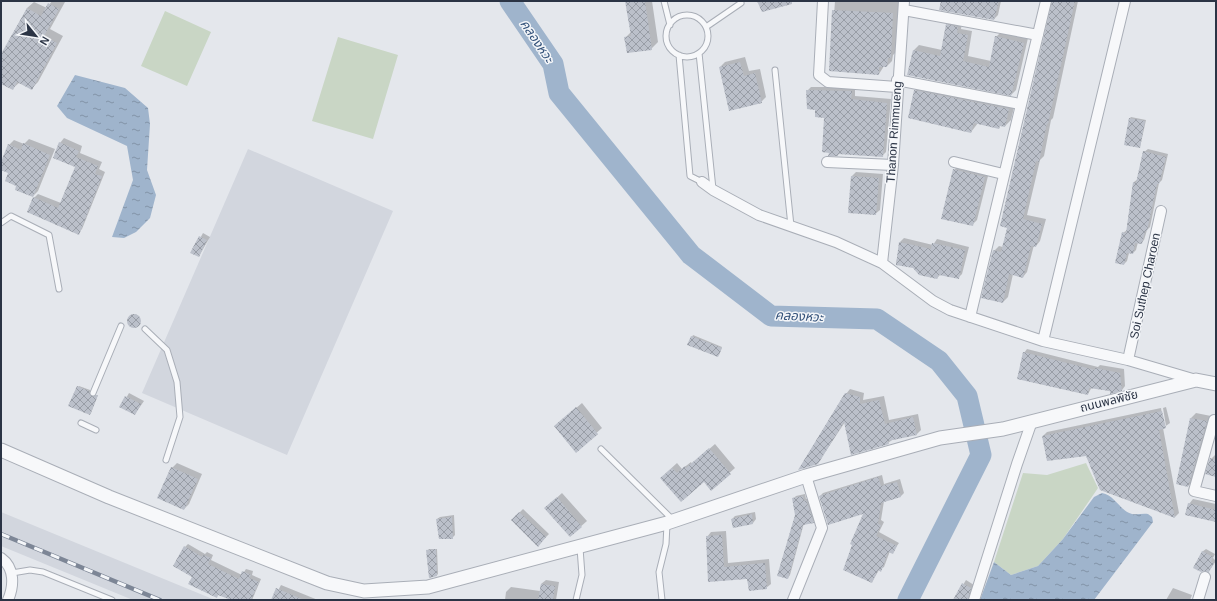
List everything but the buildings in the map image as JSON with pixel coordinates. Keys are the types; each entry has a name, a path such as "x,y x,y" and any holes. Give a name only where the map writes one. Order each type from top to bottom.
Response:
{"street":[{"path":"823,1 819,75 828,82 897,84 1020,104"},
{"path":"970,317 1003,174 1046,1"},
{"path":"1043,341 1125,1"},
{"path":"904,6 1038,35"},
{"name":"Thanon Rimmueng","path":"882,263 893,166 897,84 904,6"},
{"path":"828,162 893,166"},
{"path":"954,162 1003,174"},
{"path":"702,182 713,190 759,215 836,242 882,263 933,300 950,310 1043,341 1128,360 1196,380"},
{"name":"Soi Suthep Charoen","path":"1128,360 1161,211"},
{"name":"ถนนพลพิชัย","path":"1,450 109,497 319,580 364,591 428,588 580,548 670,522 806,476 940,438 1003,429 1196,380 1216,384"},
{"path":"1214,420 1194,491 1216,496"},
{"path":"974,600 1032,421"},
{"path":"793,600 822,528 806,476"},
{"path":"1,558 12,573 12,590 8,600"},
{"path":"1198,600 1205,577"}],"lane":[{"path":"664,1 670,25 667,39 669,45 679,55 686,57 699,53 708,42 706,27 703,22 692,16 680,17 670,25"},
{"path":"706,27 741,3"},
{"path":"699,53 713,190"},
{"path":"679,55 690,176 702,182"},
{"path":"775,70 791,226"},
{"path":"1,223 11,216 49,235 59,289"},
{"path":"93,393 121,326"},
{"path":"145,329 168,350 177,382 180,417 166,460"},
{"path":"81,423 96,430"},
{"path":"601,449 670,522 659,572 662,600"},
{"path":"576,600 582,575 580,548"},
{"path":"12,573 30,570 43,572 112,600"}],"shaded area":[{"path":"248,149 393,211 287,455 142,393"},
{"path":"1,512 215,600 133,600 1,546"}],"green space":[{"path":"165,11 211,32 187,86 141,66"},
{"path":"338,37 398,55 373,139 312,121"},
{"path":"1086,463 1098,488 1063,539 1038,566 1011,575 994,562 1023,473 1047,475"}],"water":[{"path":"75,75 125,88 148,108 150,124 147,170 156,195 150,218 136,232 124,238 112,237 133,180 127,146 67,118 57,106"},
{"path":"1102,493 1107,494 1124,510 1132,514 1148,514 1152,517 1153,522 1094,600 980,600 994,562 1011,575 1038,566 1063,539 1094,497"}],"waterway":[{"name":"คลองหวะ","path":"510,1 553,64 559,93 691,255 771,316 877,319 939,361 967,396 981,455 908,600"}],"railway":[{"path":"1,534 160,600"}]}
